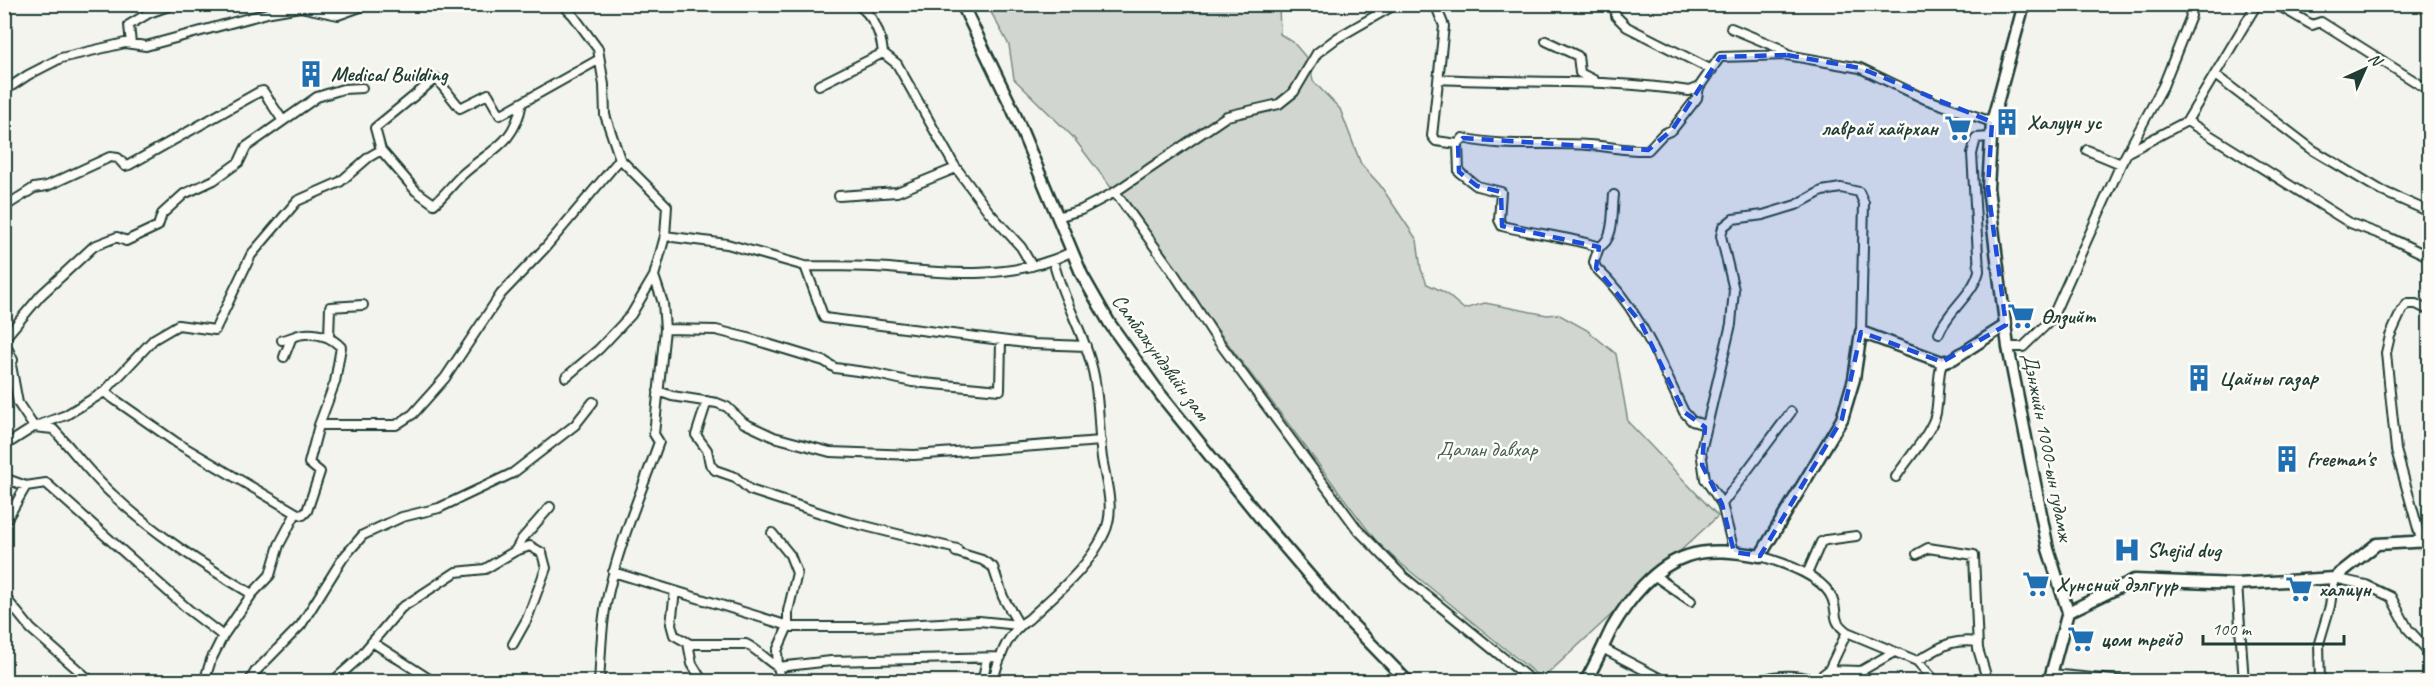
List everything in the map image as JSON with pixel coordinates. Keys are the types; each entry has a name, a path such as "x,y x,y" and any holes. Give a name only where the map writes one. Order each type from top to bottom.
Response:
{"street":[{"path":"4,91 28,75 61,58 125,43 146,46 165,42 271,12 300,7 338,15 369,4"},
{"path":"562,4 598,49 598,60 604,85 605,115 620,159 667,206 666,236 654,276 632,315 599,349 566,377"},
{"path":"857,4 866,10 874,23 881,37 883,53 897,64 956,168 989,212 1021,247 1032,266"},
{"name":"Самбалхүндэвийн зам","path":"962,4 997,75 1071,252 1110,324 1167,403 1314,581 1366,640 1408,681"},
{"path":"1057,217 1081,210 1114,192 1227,116 1279,104 1294,92 1317,53 1337,38 1396,4"},
{"path":"1435,4 1444,26 1432,136 1436,141 1458,144"},
{"path":"1615,4 1616,16 1627,27 1712,69"},
{"name":"Дэнжийн 1000-ын гудамж","path":"2024,4 1992,122 1988,188 2008,346 2048,549 2068,612"},
{"path":"2008,346 2023,346 2051,320 2121,164 2163,86 2192,16 2188,4"},
{"path":"2127,152 2187,121 2257,4"},
{"path":"2269,4 2281,7 2312,25 2321,22 2430,91"},
{"path":"131,44 129,25 169,6"},
{"path":"1731,28 1779,48 1786,55"},
{"path":"1546,41 1578,56 1580,73 1596,81"},
{"path":"819,85 883,53"},
{"path":"1599,247 1573,238 1532,234 1502,226 1499,219 1501,192 1477,186 1459,172 1458,144 1463,138 1539,146 1587,145 1631,151 1648,150 1663,134 1672,130 1697,98 1699,87 1720,57 1786,55 1860,68 1925,99 1992,122"},
{"path":"522,103 519,117 511,133 498,148 464,173 434,204 416,191 381,150 375,128 436,78 460,108 488,94 500,115 598,60"},
{"path":"2215,75 2313,150 2382,190 2430,212"},
{"path":"1439,79 1486,82 1596,81 1689,91 1699,87"},
{"path":"34,427 18,403 11,365 13,360 4,340 40,295 94,246 117,237 126,242 158,226 162,214 184,194 214,180 239,162 246,147 317,97 343,89 362,88"},
{"path":"4,207 34,188 47,186 110,157 118,158 125,166 129,165 259,92 263,91 284,121"},
{"path":"2187,121 2350,223 2390,237 2430,257"},
{"path":"1939,333 1943,324 1976,281 1979,271 1972,154 1976,138 1990,136"},
{"path":"4,443 12,441 34,427 66,415 104,392 154,339 178,325 215,330 251,255 297,201 340,182 369,157 381,150"},
{"path":"2087,150 2121,164"},
{"path":"319,424 396,425 413,414 445,378 501,294 545,248 620,159"},
{"path":"839,196 897,192 956,168"},
{"path":"1734,552 1722,504 1705,479 1701,451 1705,425 1731,324 1734,290 1720,236 1724,226 1733,219 1763,215 1797,205 1822,191 1841,188 1859,192 1864,203 1861,332 1854,379 1842,419 1760,556"},
{"path":"1114,192 1173,272 1216,338 1359,531 1404,577 1533,681"},
{"path":"1614,195 1609,238 1599,247 1594,262 1596,268 1609,279 1641,323 1683,412 1692,420 1705,425"},
{"path":"666,236 727,244 805,266 849,266 945,273 1014,270 1053,260 1071,252"},
{"path":"992,681 1006,642 1019,625 1079,572 1104,535 1110,509 1096,384 1086,346 1060,290 1053,260"},
{"path":"805,266 824,318 1001,340 1086,346"},
{"path":"599,681 605,607 613,572 659,442 654,434 665,328 663,303 654,276"},
{"path":"2320,681 2319,643 2330,606 2334,578 2377,544 2426,542 2396,450 2386,353 2390,336 2407,304 2416,304 2430,311"},
{"path":"328,337 330,307 363,305"},
{"path":"1861,332 1942,362 1953,359 2006,325"},
{"path":"665,328 716,330 824,361 835,368 912,382 1000,390 1001,340"},
{"path":"104,392 177,443 303,515 307,511 320,472 309,463 319,424 335,382 340,347 328,337 304,333 282,340"},
{"path":"284,357 291,339"},
{"path":"1896,477 1921,442 1935,416 1942,362"},
{"path":"658,391 727,407 744,423 774,437 830,452 914,455 1101,441"},
{"path":"707,401 696,435 707,450 710,464 715,470 735,477 750,490 845,521 957,549 956,552 982,560 993,567 1003,597 1019,625"},
{"path":"249,681 301,625 343,558 363,535 402,517 439,508 513,473 575,425 593,402"},
{"path":"1722,504 1791,412"},
{"path":"34,427 53,429 85,468 134,514 206,567 252,594"},
{"path":"4,478 26,486 46,483 189,610 223,636"},
{"path":"4,524 26,486"},
{"path":"515,551 522,539 550,507"},
{"path":"204,681 223,636 252,594 270,575 279,545 296,513"},
{"path":"772,533 790,555 796,573 788,611 788,626 777,651 782,681"},
{"path":"1807,574 1821,542 1856,536"},
{"path":"332,681 357,660 401,608 414,598 456,572 484,569 515,551 530,546 542,553 546,568 527,619 513,644"},
{"path":"1917,554 1928,548 1974,555 1978,642 1988,681"},
{"path":"1585,681 1604,649 1611,630 1626,607 1664,568 1687,556 1700,553 1734,552 1760,556 1807,574 1832,597 1836,621 1847,632 1917,661 1936,681"},
{"path":"613,572 788,626 863,627 979,621 1019,625"},
{"path":"1655,576 1691,601"},
{"path":"2133,681 2051,678 2068,612 2134,579 2237,584 2334,578 2366,585 2391,597 2408,629 2430,653"},
{"path":"2237,584 2244,681"},
{"path":"675,591 671,624 674,635 688,643 746,644 755,648 764,659 778,666 831,661 1001,657"},
{"path":"4,596 31,629 92,681"},
{"path":"1758,681 1773,676 1797,675 1816,680 1829,670 1847,632"},
{"path":"1917,661 1952,641 1961,639 1978,642"},
{"path":"372,642 434,681"},
{"path":"688,643 692,664 703,681"},
{"path":"1604,649 1667,681"},
{"path":"1829,670 1861,671 1894,652"},
{"path":"982,681 987,659"},
{"path":"2424,681 2430,675"}],"highlighted area":[{"path":"1787,55 1860,68 1992,122 1988,188 2006,325 1942,362 1861,332 1842,419 1760,556 1734,552 1722,504 1702,465 1705,427 1684,412 1641,323 1596,268 1599,247 1502,226 1501,192 1477,186 1459,172 1458,144 1463,138 1648,150 1672,130 1720,57"}],"green space":[{"name":"Далан давхар","path":"987,5 1279,5 1280,34 1293,42 1310,62 1313,81 1340,109 1361,164 1380,185 1417,240 1421,269 1427,284 1444,292 1464,309 1485,303 1547,315 1558,314 1587,330 1616,354 1628,422 1718,516 1542,679 1376,541 1073,137 1014,79 1009,45"}],"place":[{"name":"Medical Building","path":"311,74"},
{"name":"Халуун ус","path":"2007,122"},
{"name":"лаврай хайрхан","path":"1958,128"},
{"name":"Өлзийт","path":"2021,316"},
{"name":"Цайны газар","path":"2199,378"},
{"name":"freeman's","path":"2287,459"},
{"name":"Shejid dug","path":"2127,550"},
{"name":"Хүнсний дэлгүүр","path":"2036,584"},
{"name":"халиун","path":"2299,589"},
{"name":"цом трейд","path":"2081,639"}]}
